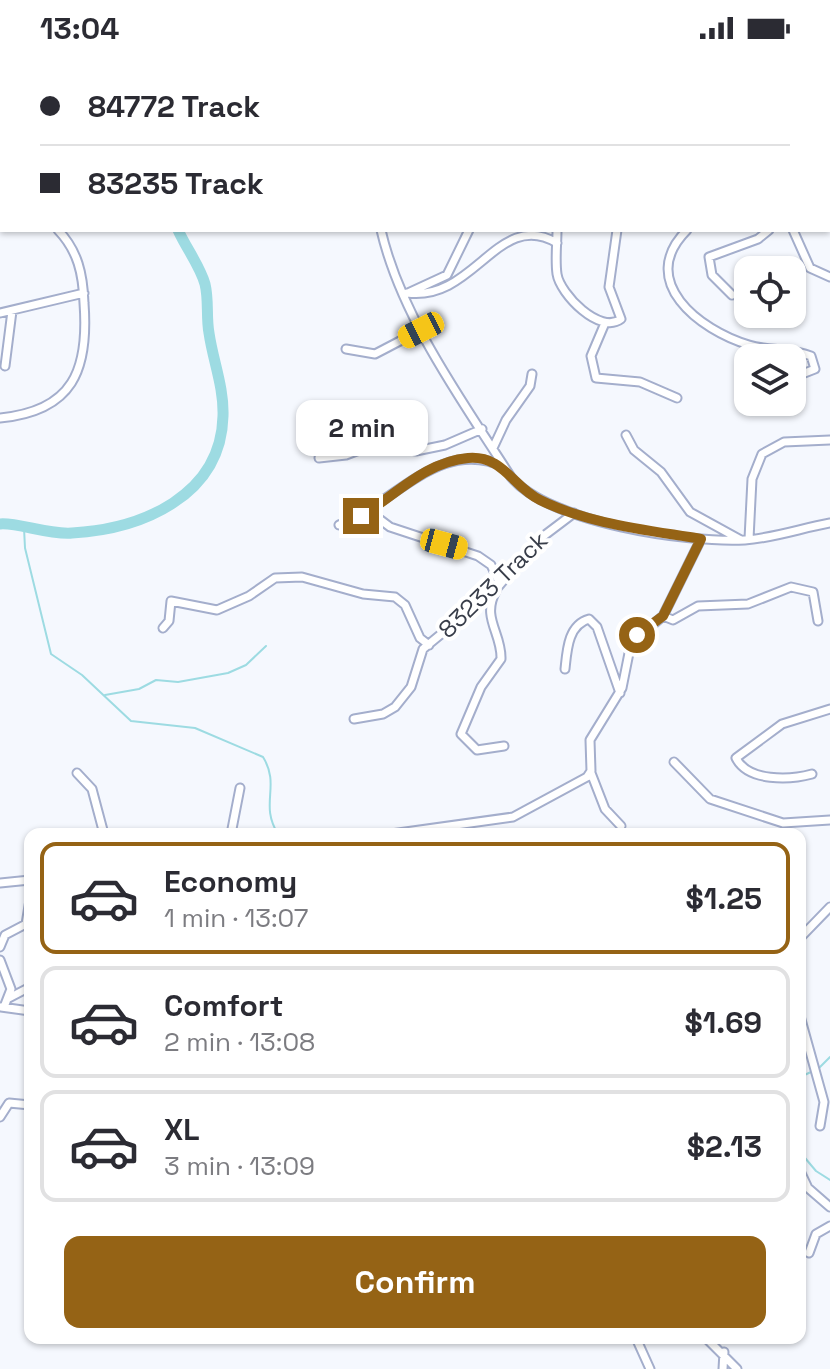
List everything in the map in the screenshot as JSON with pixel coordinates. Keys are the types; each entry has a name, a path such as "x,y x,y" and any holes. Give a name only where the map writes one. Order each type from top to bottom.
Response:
{"street":[{"path":"0,418 40,410 69,386 85,355 84,293 78,260 59,232"},
{"path":"382,232 421,330 506,468 530,494 574,513 701,539 745,540 830,523"},
{"path":"405,295 447,275 468,232"},
{"path":"557,232 559,281 588,316 605,323 621,319 609,287 617,232"},
{"path":"686,232 666,264 666,276 678,297 699,318 724,335 747,344"},
{"path":"732,295 712,275 709,257 758,239 767,232"},
{"path":"794,232 810,268 830,277"},
{"path":"405,295 442,291 466,277 503,244 524,236 540,234 557,243"},
{"path":"0,313 84,293"},
{"path":"5,366 12,311"},
{"path":"605,323 591,356 596,378 640,382 677,398"},
{"path":"346,349 375,354 421,330"},
{"path":"806,355 814,359 812,372 806,374"},
{"path":"493,448 506,420 530,386 532,374"},
{"path":"319,458 346,455 371,444 416,451 445,445 482,429"},
{"path":"626,435 634,450 661,472 690,512 745,540"},
{"path":"745,540 752,479 762,454 784,442 830,440"},
{"path":"339,525 374,507 419,475 440,465 480,458 506,468"},
{"path":"374,507 378,518 390,527 484,559 499,585 489,609 501,659 481,687 461,734 477,750 504,746"},
{"name":"83233 Track","path":"354,719 383,714 400,702 414,680 419,655 499,585 537,541 574,513"},
{"path":"621,826 605,809 591,773 590,740 620,693 631,643 663,616 701,539"},
{"path":"163,628 169,621 171,601 217,610 249,596 275,578 295,576 363,594 395,597 405,605 420,638 429,645"},
{"path":"663,616 673,620 704,605 748,604 796,587 813,592 818,621"},
{"path":"565,669 572,635 581,622 589,619 597,627 620,693"},
{"path":"812,774 778,778 745,768 736,758 782,724 830,709"},
{"path":"674,762 705,795 719,802 783,823 830,820"},
{"path":"77,773 92,789 102,828"},
{"path":"431,828 519,815 569,789 591,773"},
{"path":"232,828 240,788"},
{"path":"0,883 24,881"},
{"path":"806,932 830,907"},
{"path":"0,947 5,935 24,925"},
{"path":"0,960 10,980 9,998"},
{"path":"24,990 9,998 2,1007 24,1010"},
{"path":"806,1038 824,1102 820,1126"},
{"path":"0,1117 9,1103 24,1104"},
{"path":"806,1184 830,1207"},
{"path":"809,1253 816,1234 830,1226"},
{"path":"639,1344 650,1369"},
{"path":"714,1344 737,1369"},
{"path":"723,1369 724,1352"}],"waterway":[{"path":"0,524 63,533 125,524 173,503 193,487 208,467 219,444 222,395 209,333 205,284 179,232"},
{"path":"24,528 25,548 51,654 82,675 131,721 195,728 263,757 270,777 270,813 275,828"},
{"path":"105,695 139,689 156,680 178,682 228,673 246,665 266,646"},
{"path":"817,1070 830,1057"},
{"path":"806,1074 811,1072"},
{"path":"806,1159 830,1180"}],"route":[{"path":"361,516 427,470 463,459 480,458 506,468 530,494 565,510 701,539 663,616 637,635"}]}
